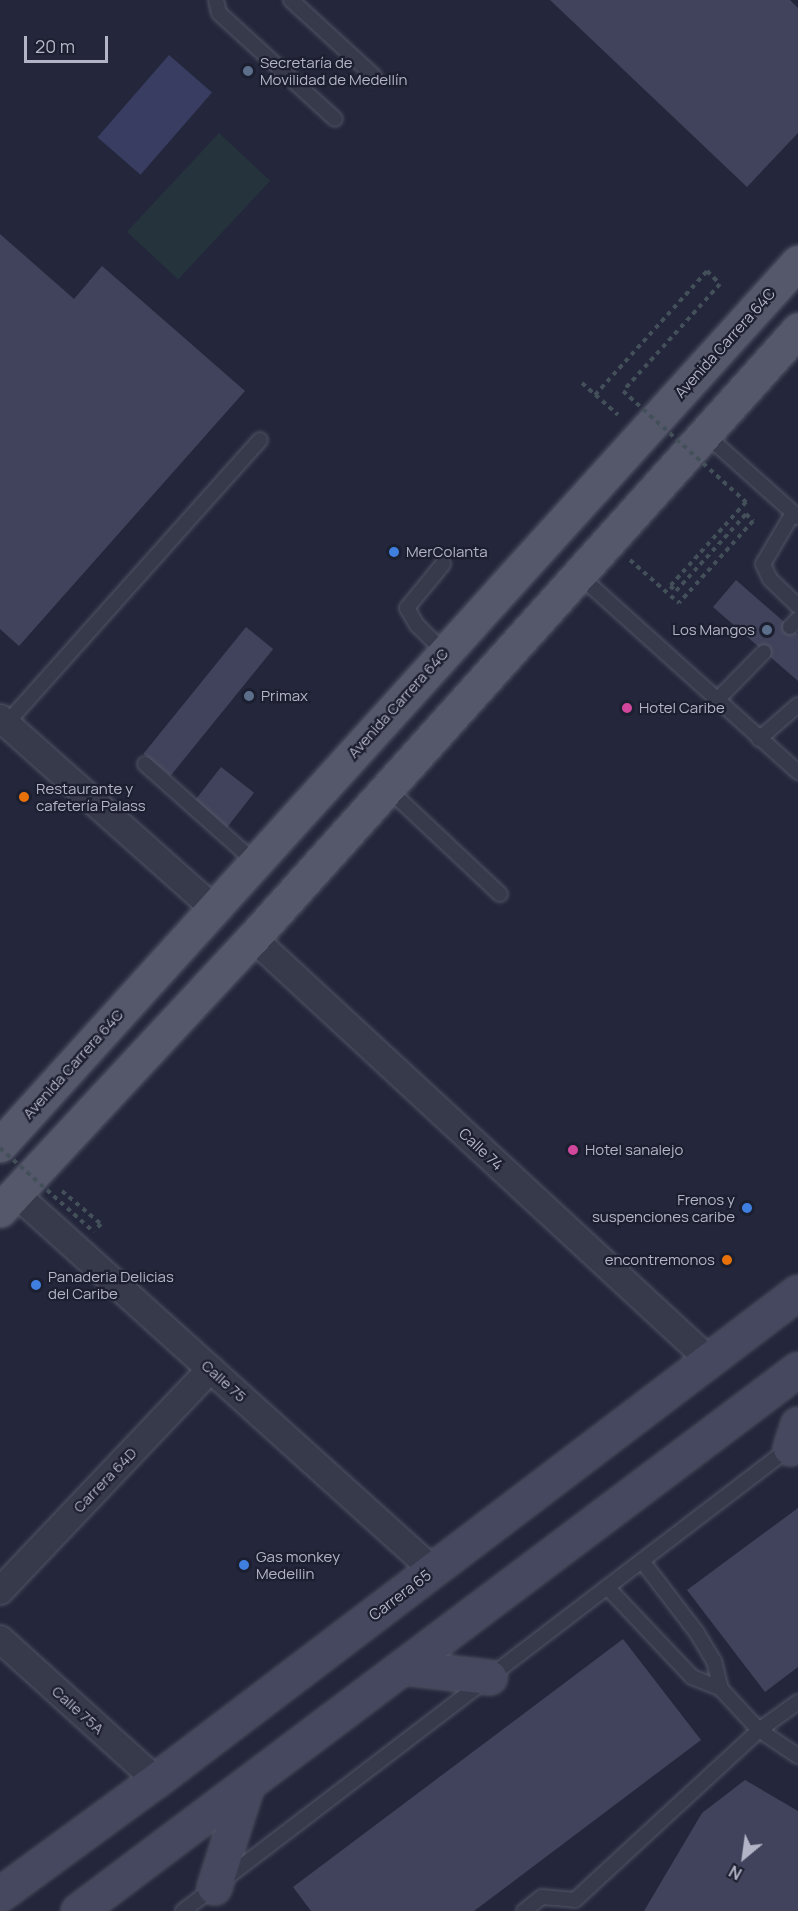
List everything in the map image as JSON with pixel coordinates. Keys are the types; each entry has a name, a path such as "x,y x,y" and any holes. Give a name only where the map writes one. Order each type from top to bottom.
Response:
{"main road":[{"name":"Avenida Carrera 64C","path":"0,1147 798,262"},
{"path":"8,1201 253,938 797,333"},
{"name":"Carrera 65","path":"0,1894 156,1780 798,1292"},
{"path":"78,1911 798,1369"},
{"path":"402,1666 489,1677"},
{"path":"214,1887 247,1784"}],"street":[{"path":"3,721 214,909"},
{"name":"Calle 74","path":"253,938 709,1360"},
{"name":"Calle 75","path":"8,1201 211,1369 433,1570"},
{"name":"Carrera 64D","path":"0,1591 211,1369"},
{"name":"Calle 75A","path":"0,1639 156,1780"}],"lane":[{"path":"216,0 219,13 335,119"},
{"path":"291,0 374,76"},
{"path":"705,434 796,514 763,564 770,579 798,606"},
{"path":"3,721 260,440"},
{"path":"443,564 408,608 417,625 444,652"},
{"path":"579,574 798,772"},
{"path":"717,700 764,652"},
{"path":"759,739 798,705"},
{"path":"145,764 256,863"},
{"path":"387,788 500,894"},
{"path":"183,1911 642,1561 795,1438"},
{"path":"642,1561 697,1633 714,1661 721,1689"},
{"path":"607,1587 692,1677 721,1689 759,1730 798,1756"},
{"path":"524,1911 542,1897 578,1906 759,1730 798,1702"}],"path":[{"path":"595,395 707,271 720,284 623,391 746,502 670,586 676,591 746,514 753,521 679,603 628,559"},
{"path":"582,383 618,415"},
{"path":"0,1147 94,1232"}],"shaded area":[{"path":"219,133 270,181 178,279 127,232"}],"water":[{"path":"169,55 212,92 141,175 97,137"}],"building":[{"path":"550,0 790,0 798,8 798,133 747,187"},
{"path":"0,234 74,299 102,266 245,391 19,646 0,629"},
{"name":"Los Mangos","path":"736,580 798,634 798,681 713,607"},
{"path":"246,627 273,649 171,776 143,754"},
{"path":"221,767 254,793 226,828 193,802"},
{"path":"798,1508 798,1667 765,1692 687,1590"},
{"path":"623,1639 701,1740 474,1911 311,1911 293,1887"},
{"path":"745,1780 798,1811 798,1911 644,1911 702,1813"}],"place":[{"name":"Secretaría de Movilidad de Medellín","path":"248,71"},
{"name":"MerColanta","path":"394,552"},
{"name":"Los Mangos","path":"767,630"},
{"name":"Primax","path":"249,696"},
{"name":"Hotel Caribe","path":"627,708"},
{"name":"Restaurante y cafetería Palass","path":"24,797"},
{"name":"Hotel sanalejo","path":"573,1150"},
{"name":"Frenos y suspenciones caribe","path":"747,1208"},
{"name":"encontremonos","path":"727,1260"},
{"name":"Panaderia Delicias del Caribe","path":"36,1285"},
{"name":"Gas monkey Medellin","path":"244,1565"}]}
